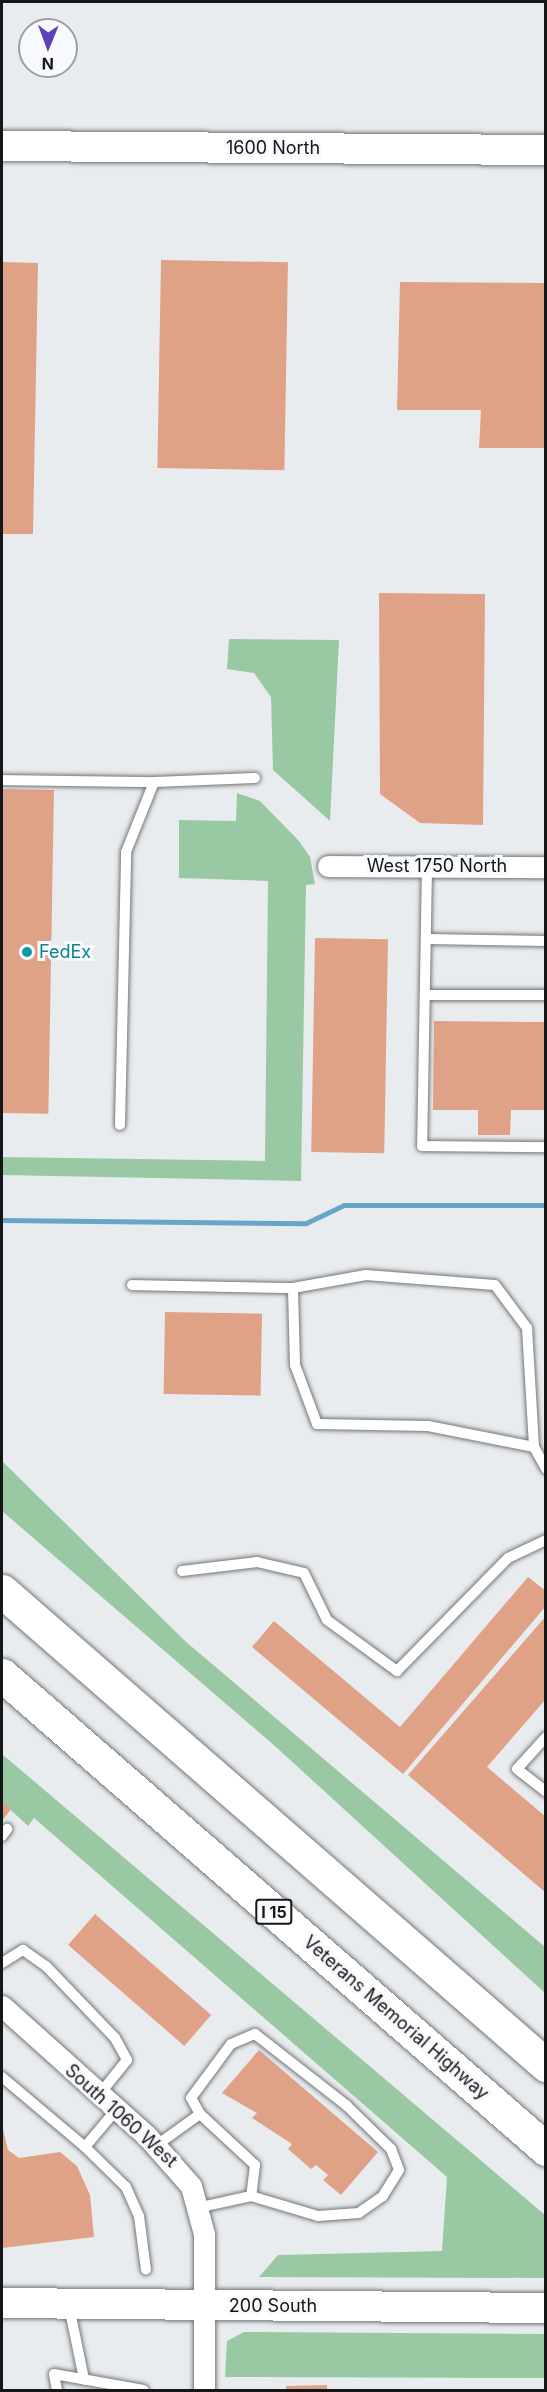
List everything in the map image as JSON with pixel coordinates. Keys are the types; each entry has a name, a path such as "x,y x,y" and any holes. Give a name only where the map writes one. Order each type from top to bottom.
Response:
{"highway":[{"path":"2,1591 546,2065"},
{"name":"Veterans Memorial Highway","path":"2,1675 546,2149"}],"street":[{"name":"1600 North","path":"2,146 546,150"},
{"name":"West 1750 North","path":"328,866 546,867"},
{"name":"South 1060 West","path":"2,2006 99,2096 156,2145 191,2186 204,2234 206,2305 204,2391"},
{"name":"200 South","path":"2,2303 546,2308"}],"lane":[{"path":"2,780 154,782 255,778"},
{"path":"120,1125 126,852 154,782"},
{"path":"427,866 423,1146 546,1147"},
{"path":"426,939 546,941"},
{"path":"425,995 546,995"},
{"path":"132,1285 293,1288 366,1275 495,1285 527,1328 534,1447 546,1469"},
{"path":"293,1288 295,1365 317,1424 428,1426 534,1447"},
{"path":"182,1571 257,1562 304,1573 327,1620 397,1671 508,1558 546,1540"},
{"path":"546,1737 518,1769 546,1792"},
{"path":"2,1963 23,1950 46,1966 116,2038 128,2060 99,2096"},
{"path":"197,2208 251,2196 318,2216 359,2213 383,2196 399,2170 391,2149 354,2113 255,2034 231,2044 191,2098 200,2114 255,2165 251,2196"},
{"path":"2,2077 85,2147 126,2187 139,2216 146,2270"},
{"path":"85,2147 116,2110"},
{"path":"156,2145 200,2114"},
{"path":"68,2304 84,2379"},
{"path":"57,2391 54,2374 144,2391"}],"green space":[{"path":"229,639 339,640 330,821 273,770 271,697 254,673 227,669"},
{"path":"237,793 260,801 299,841 310,857 315,884 306,885 301,1181 2,1175 2,1157 265,1161 268,881 179,878 179,820 236,821"},
{"path":"2,1461 185,1641 545,1947 545,1993 276,1747 2,1511"},
{"path":"2,1754 545,2215 545,2278 259,2277 278,2255 442,2251 447,2177 34,1818 28,1826 2,1802"},
{"path":"244,2332 545,2334 545,2378 225,2377 227,2341"}],"building":[{"path":"161,260 288,262 284,470 157,468"},
{"path":"2,262 38,263 33,534 2,534"},
{"path":"400,282 546,283 546,448 479,448 481,410 397,410"},
{"path":"379,593 485,594 483,825 420,823 380,794"},
{"name":"FedEx","path":"2,789 54,790 48,1114 2,1113"},
{"path":"315,938 388,939 384,1153 311,1152"},
{"path":"434,1021 546,1022 546,1110 511,1110 510,1135 478,1135 478,1110 433,1110"},
{"path":"165,1312 262,1314 261,1396 164,1394"},
{"path":"528,1577 546,1591 546,1606 403,1774 252,1647 274,1621 400,1727"},
{"path":"546,1616 546,1699 487,1767 546,1817 546,1893 408,1775"},
{"path":"2,1801 11,1809 2,1821"},
{"path":"95,1914 211,2015 184,2046 68,1945"},
{"path":"259,2050 378,2152 341,2195 323,2180 328,2175 316,2165 311,2169 288,2149 292,2144 252,2118 257,2113 222,2093"},
{"path":"2,2125 8,2150 19,2158 60,2152 77,2166 90,2195 94,2237 2,2248"},
{"path":"327,2385 327,2390 286,2390 286,2386"}],"waterway":[{"path":"2,1220 306,1223 344,1205 546,1205"}],"place":[{"name":"FedEx","path":"27,952"}]}
